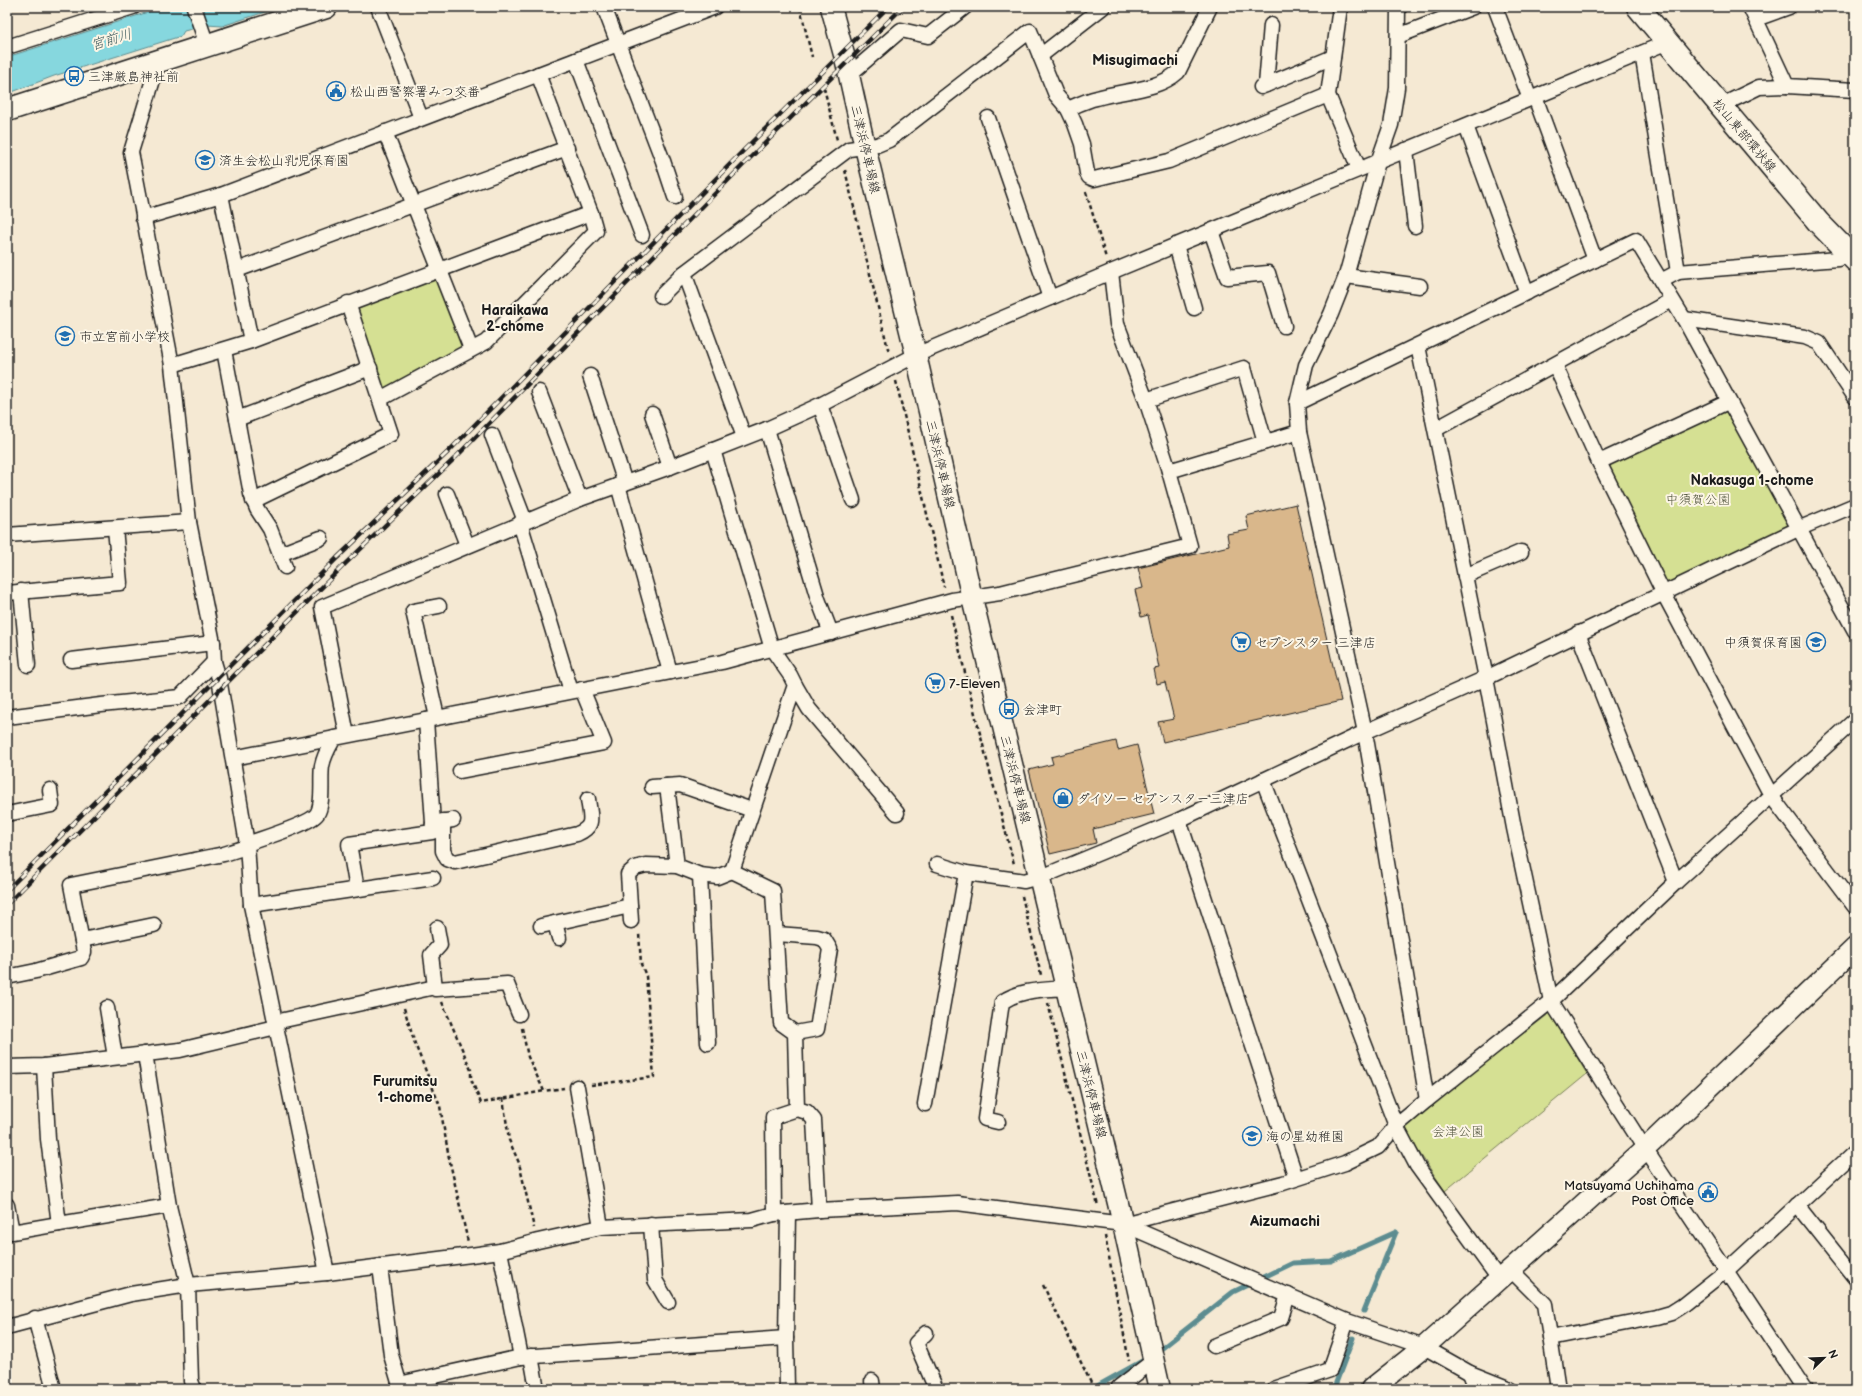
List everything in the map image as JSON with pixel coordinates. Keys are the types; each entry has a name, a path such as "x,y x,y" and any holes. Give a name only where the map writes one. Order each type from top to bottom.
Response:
{"main road":[{"path":"7,110 159,60 205,39 326,7"},
{"name":"三津浜停車場線","path":"831,7 849,75 864,147 916,355 972,598 1123,1224 1160,1389"},
{"name":"松山東部環状線","path":"1638,7 1819,223 1850,256"},
{"path":"1371,1389 1424,1347 1645,1148 1855,948"}],"street":[{"path":"7,47 133,7"},
{"path":"194,7 205,39"},
{"path":"378,7 421,118"},
{"path":"604,7 664,161 675,197"},
{"path":"143,218 221,195 715,7"},
{"path":"849,75 901,30 928,36 966,7"},
{"path":"1040,56 1103,7"},
{"path":"1068,109 1097,98 1157,84 1170,79 1178,72 1210,7"},
{"path":"1340,7 1328,95 1359,169"},
{"path":"1398,7 1397,88 1390,125 1346,276 1331,314 1306,364 1297,403 1299,432 1365,732 1427,1100"},
{"path":"1398,36 1473,7"},
{"path":"1495,7 1533,98 1595,260"},
{"path":"1787,86 1753,13 1789,7"},
{"path":"1270,25 1263,86 1333,57"},
{"path":"661,296 684,273 849,149 877,146 888,140 1030,31 1056,95 1068,109 1076,124 1089,178 1094,179 1169,161 1328,95"},
{"path":"341,737 322,607 522,522 580,499 670,467 767,428 820,405 916,355 1111,272 1668,42"},
{"path":"1642,53 1678,272"},
{"path":"159,60 131,152 172,365 189,522 213,643 214,662 219,678 247,844 251,905 328,1273"},
{"path":"576,60 642,236"},
{"path":"380,399 486,342 591,238 596,231 592,213 538,74"},
{"path":"1720,106 1759,87 1787,86 1855,90"},
{"path":"988,118 1050,298"},
{"path":"1466,126 1527,293"},
{"path":"385,132 471,349"},
{"path":"237,270 567,148"},
{"path":"1406,150 1416,226"},
{"path":"221,195 251,341"},
{"path":"172,365 251,341 348,303 592,213"},
{"path":"1211,231 1227,277 1268,273 1284,326"},
{"path":"1297,403 1636,240 1684,319 1798,530 1855,631"},
{"path":"1176,245 1194,308"},
{"path":"1661,281 1678,272 1838,259 1850,256"},
{"path":"233,758 722,662 948,601 1000,593 1190,546 1169,471 1146,400 1117,324 1111,272"},
{"path":"684,273 744,437"},
{"path":"1346,276 1420,286"},
{"path":"1436,429 1672,300"},
{"path":"254,501 390,434 348,303"},
{"path":"1684,319 1805,337 1819,343 1855,397"},
{"path":"1418,346 1486,678 1514,828 1551,1001 1645,1148 1805,1389"},
{"path":"224,350 256,509 270,529 282,561 321,538"},
{"path":"1555,365 1599,462 1664,594 1772,797 1855,907"},
{"path":"237,419 370,368"},
{"path":"1146,400 1244,368 1265,442"},
{"path":"590,376 621,484 670,672"},
{"path":"539,392 580,499"},
{"path":"1599,462 1728,402"},
{"path":"820,405 853,500"},
{"path":"652,414 670,467"},
{"path":"767,428 818,599 831,633"},
{"path":"1169,471 1299,432"},
{"path":"460,771 604,743 576,690 522,522 492,435"},
{"path":"713,450 772,649 790,675 809,709 897,814"},
{"path":"447,494 467,545"},
{"path":"937,864 966,873 1018,880 1040,878 1179,820 1365,732 1486,678 1578,633 1798,530 1855,505"},
{"path":"7,535 189,522"},
{"path":"7,593 120,583 115,528"},
{"path":"1465,576 1521,552"},
{"path":"21,591 28,665"},
{"path":"439,606 414,611 431,719 443,822 443,850 447,859 455,862 577,834 587,830 591,822 588,799"},
{"path":"1578,633 1676,882"},
{"path":"71,660 213,643"},
{"path":"7,717 101,705 180,698 214,662"},
{"path":"732,871 795,685"},
{"path":"1123,1224 1296,1178 1345,1163 1378,1147 1396,1126 1551,1001 1676,882 1772,797 1855,720"},
{"path":"7,977 36,971 48,966 73,962 81,958 84,952 71,885 224,854 308,822 317,814 320,804 322,765 325,752 341,737"},
{"path":"1263,780 1396,1126 1417,1166 1505,1274 1545,1304 1558,1389"},
{"path":"652,787 680,785 752,810"},
{"path":"667,786 677,866"},
{"path":"7,814 52,805 50,790"},
{"path":"1179,820 1296,1178"},
{"path":"357,889 349,844 432,832 443,822"},
{"path":"631,921 628,874 635,868 646,865 677,866 700,875 717,877 732,871 773,891 777,934 781,1023 795,1033 817,1029 830,949 824,939 817,937 777,934"},
{"path":"925,1104 966,873"},
{"path":"700,875 708,1043"},
{"path":"251,905 433,878"},
{"path":"541,926 630,906"},
{"path":"555,923 559,938"},
{"path":"82,940 154,925"},
{"path":"436,988 431,955 440,945 437,928"},
{"path":"7,1067 44,1066 180,1050 399,994 436,988 507,984 519,1014"},
{"path":"998,1122 985,1120 1002,1002 1011,995 1031,990 1066,988"},
{"path":"107,1008 115,1057"},
{"path":"795,1033 797,1109"},
{"path":"145,1054 170,1206 188,1285 190,1381 194,1389"},
{"path":"44,1066 48,1139 59,1224"},
{"path":"577,1087 601,1227"},
{"path":"787,1389 781,1214 773,1117 797,1109 807,1112 814,1120 819,1210"},
{"path":"1550,1338 1671,1313 1726,1271 1855,1152"},
{"path":"7,1327 35,1318 131,1294 188,1285 328,1273 500,1251 538,1240 601,1227 752,1220 781,1214 819,1210 957,1203 1123,1224 1348,1321 1424,1347 1470,1373 1510,1389"},
{"path":"7,1205 12,1232 170,1206"},
{"path":"1796,1205 1855,1278"},
{"path":"651,1224 654,1280 668,1302"},
{"path":"500,1251 526,1357 537,1389"},
{"path":"380,1266 391,1355 400,1386 526,1357 786,1338"},
{"path":"1214,1346 1281,1318 1288,1295"},
{"path":"35,1318 54,1389"},
{"path":"1274,1389 1330,1370 1348,1321"},
{"path":"926,1333 916,1343 936,1389"},
{"path":"1119,1387 1132,1377 1152,1355"},
{"path":"1470,1373 1476,1389"}],"path":[{"path":"800,7 812,57"},
{"path":"824,88 977,722 1018,880 1102,1221 1132,1377"},
{"path":"1089,178 1084,184 1101,245 1111,272"},
{"path":"436,988 471,1070 471,1079 481,1103 544,1091 654,1077 646,976 641,964 639,933 631,921"},
{"path":"399,994 415,1044 440,1106 449,1158 471,1255"},
{"path":"519,1014 528,1057 544,1091"},
{"path":"503,1098 509,1140 519,1163 538,1240"},
{"path":"1043,1285 1094,1389"}],"green space":[{"path":"438,274 466,346 382,392 354,305"},
{"name":"中須賀公園","path":"1725,408 1792,532 1666,588 1606,465"},
{"name":"会津公園","path":"1550,1013 1587,1074 1445,1191 1402,1127"}],"water":[{"name":"宮前川","path":"164,7 280,7 222,26 207,25 184,31 181,36 54,76 7,94 7,57"}],"building":[{"name":"セブンスター 三津店","path":"1296,504 1341,701 1163,742 1158,722 1174,719 1165,682 1157,684 1154,669 1159,668 1148,615 1141,617 1135,590 1143,588 1138,568 1229,546 1227,534 1249,530 1246,516"},
{"path":"1116,741 1118,750 1137,745 1154,814 1093,829 1096,843 1050,854 1029,770 1053,764 1051,757"}],"waterway":[{"path":"1364,1311 1396,1232"},
{"path":"1156,1353 1233,1292 1293,1263 1331,1261 1396,1232"},
{"path":"1334,1388 1353,1338"},
{"path":"1092,1389 1144,1360"}],"railway":[{"path":"7,890 337,558 448,452 743,151 888,7"},
{"path":"7,904 344,565 454,459 750,158 903,7"}],"place":[{"name":"三津厳島神社前","path":"74,76"},
{"name":"松山西警察署みつ交番","path":"336,91"},
{"name":"済生会松山乳児保育園","path":"205,160"},
{"name":"市立宮前小学校","path":"65,336"},
{"name":"セブンスター 三津店","path":"1241,642"},
{"name":"中須賀保育園","path":"1816,642"},
{"name":"7-Eleven","path":"935,683"},
{"name":"会津町","path":"1009,709"},
{"name":"ダイソー セブンスター三津店","path":"1063,798"},
{"name":"海の星幼稚園","path":"1252,1136"},
{"name":"Matsuyama Uchihama Post Office","path":"1708,1192"}],"district":[{"name":"Misugimachi","path":"1135,60"},
{"name":"Haraikawa 2-chome","path":"515,318"},
{"name":"Nakasuga 1-chome","path":"1752,480"},
{"name":"Furumitsu 1-chome","path":"405,1090"},
{"name":"Aizumachi","path":"1285,1221"}]}
